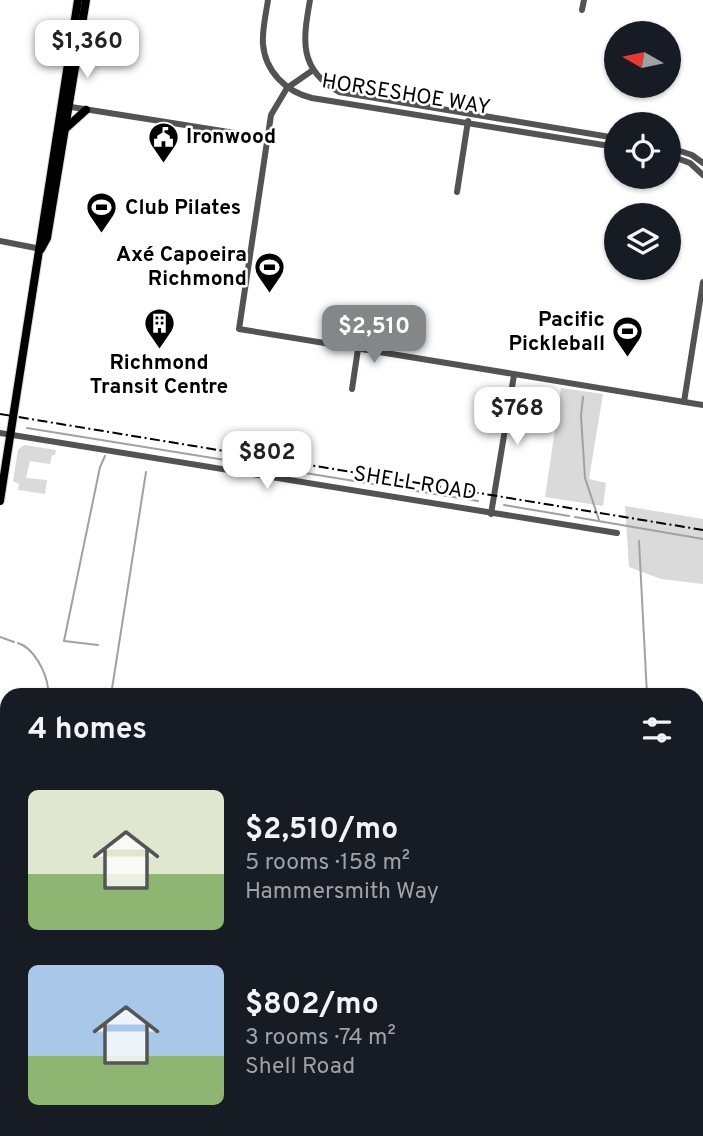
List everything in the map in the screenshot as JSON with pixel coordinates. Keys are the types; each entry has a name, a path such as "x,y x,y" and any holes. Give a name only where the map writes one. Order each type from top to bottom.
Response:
{"main road":[{"path":"0,501 41,249 47,238 64,130 78,0"},
{"path":"41,249 39,239 86,0"},
{"path":"64,130 86,110"}],"street":[{"path":"268,0 264,49 270,67 287,88"},
{"name":"HORSESHOE WAY","path":"310,0 304,42 307,59 322,81 363,102"},
{"path":"582,10 584,0"},
{"path":"313,70 287,88 272,111 239,329 703,405"},
{"name":"HORSESHOE WAY","path":"287,88 305,96 363,102 468,119 604,145"},
{"path":"65,106 267,138"},
{"path":"457,192 468,119"},
{"name":"HORSESHOE WAY","path":"468,119 604,136"},
{"path":"681,150 703,163"},
{"path":"681,160 690,163 703,174"},
{"path":"0,241 41,249"},
{"path":"684,402 703,282"},
{"path":"352,389 358,349"},
{"path":"492,514 514,375"},
{"name":"SHELL ROAD","path":"0,433 617,533"}],"shaded area":[{"path":"561,388 603,394 589,479 606,483 603,506 545,497"},
{"path":"24,445 56,450 50,464 30,461 26,478 47,480 45,494 18,490 19,484 13,481 18,450"},
{"path":"625,506 703,519 703,584 661,579 629,567"}],"waterway":[{"path":"583,397 581,416 585,478 599,520"},
{"path":"27,428 478,501"},
{"path":"98,645 64,641 100,467 105,456"},
{"path":"112,688 146,472"},
{"path":"504,505 569,516"},
{"path":"575,517 703,539"},
{"path":"639,541 647,688"},
{"path":"0,637 14,642"},
{"path":"18,643 29,650 38,661 48,688"}],"railway":[{"path":"0,414 703,530"}],"place":[{"name":"Ironwood","path":"163,164"},
{"name":"Club Pilates","path":"102,235"},
{"name":"Axé Capoeira Richmond","path":"270,294"},
{"name":"Richmond Transit Centre","path":"159,350"},
{"name":"Pacific Pickleball","path":"628,359"}]}
